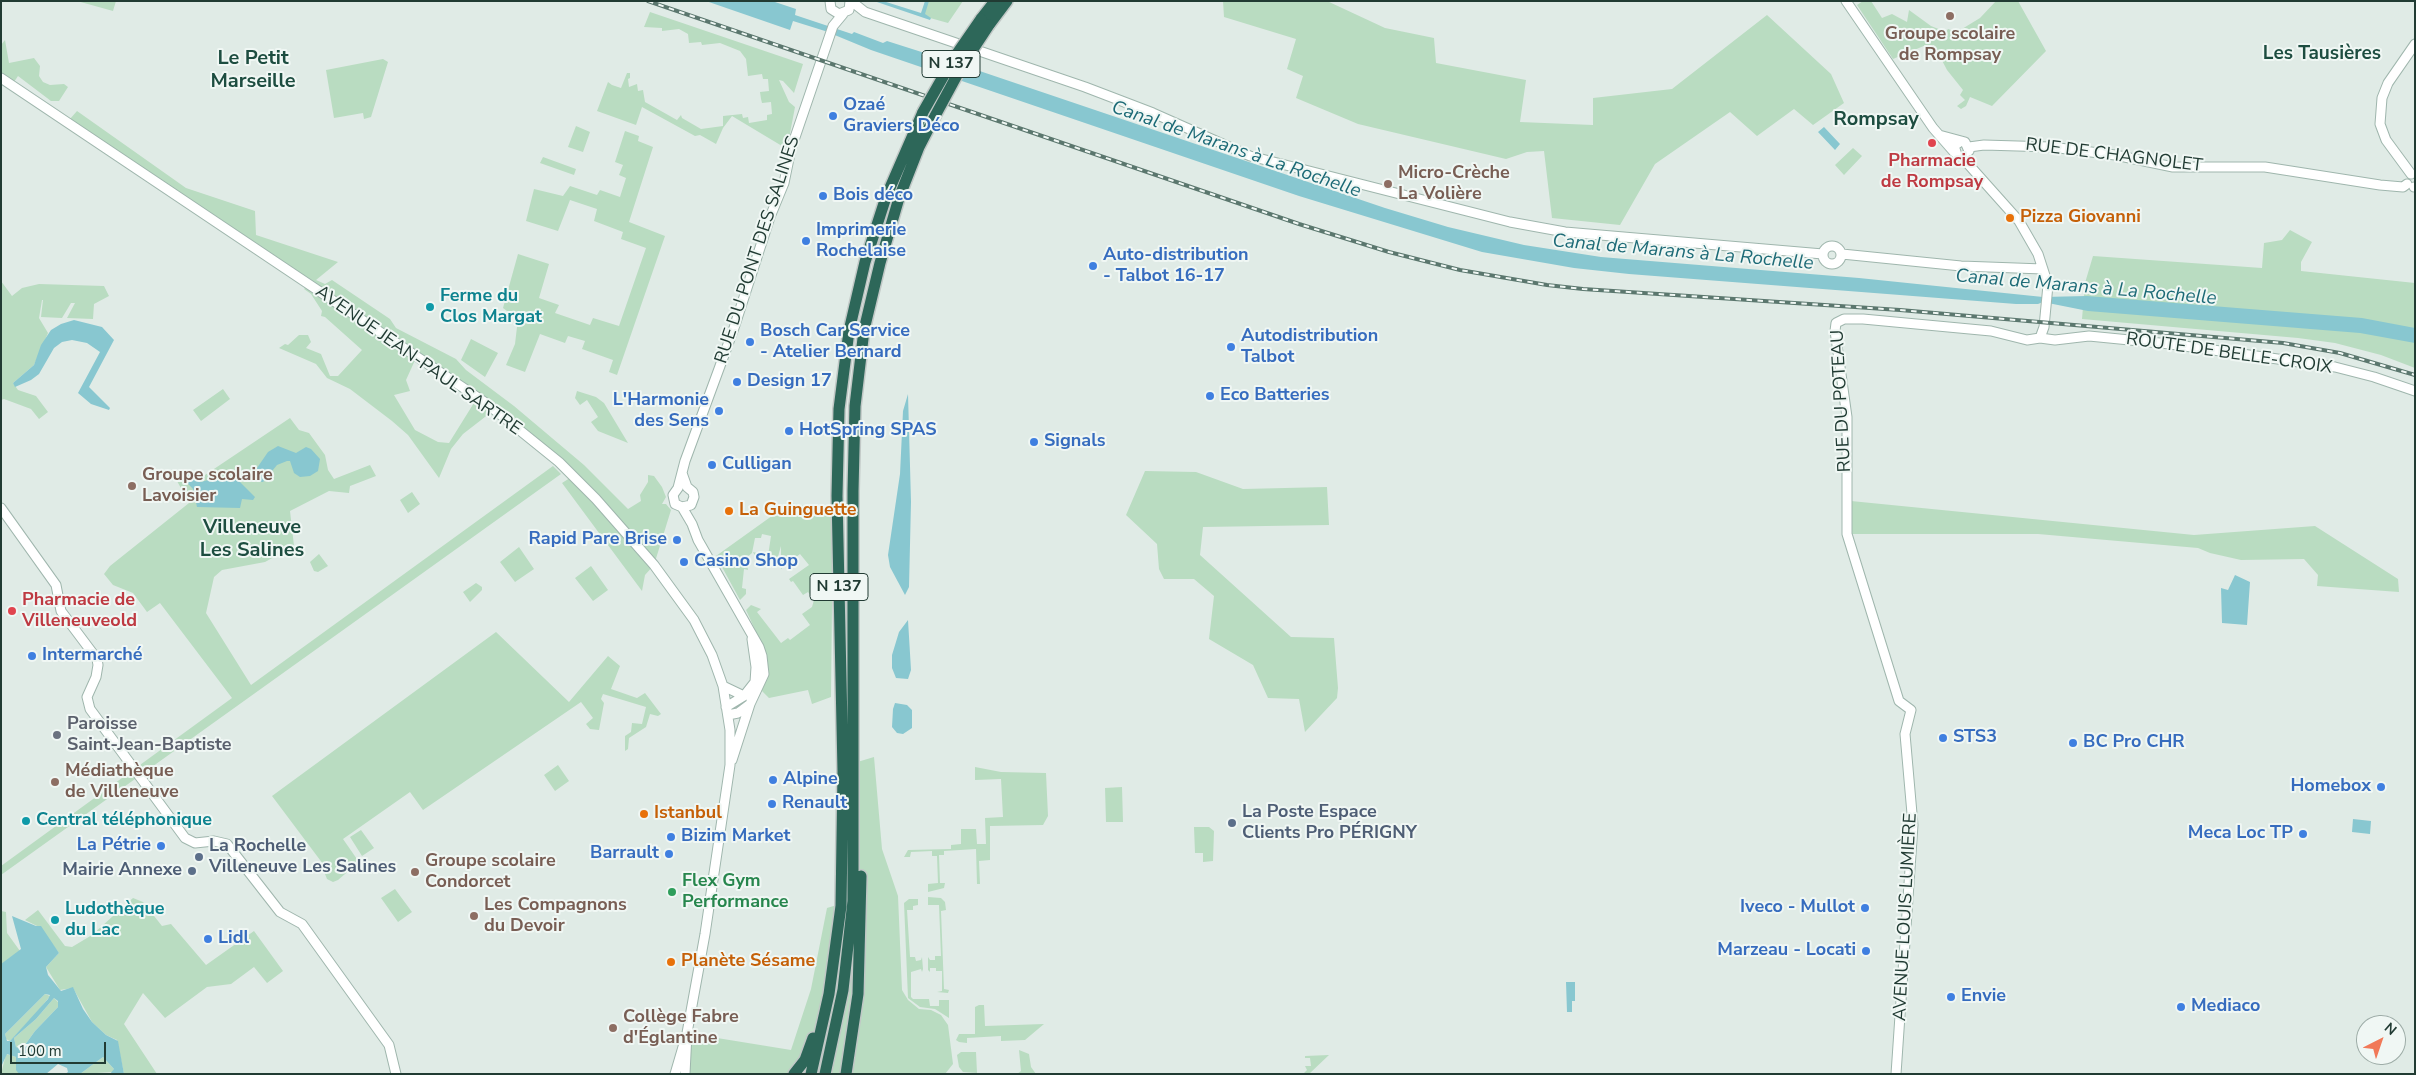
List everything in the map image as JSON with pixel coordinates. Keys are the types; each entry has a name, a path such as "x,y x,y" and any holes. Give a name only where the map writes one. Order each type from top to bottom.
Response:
{"highway":[{"name":"N 137","path":"811,1074 829,994 841,906 843,771 837,496 839,409 849,331 865,262 886,197 929,114 962,66 995,1"},
{"name":"N 137","path":"985,22 1008,1"},
{"name":"N 137","path":"825,1074 843,990 853,901 853,491 855,406 864,330 899,198 919,147 929,114"},
{"path":"846,1074 858,994 860,939 859,795 854,762"},
{"path":"794,1074 805,1060 829,994"}],"street":[{"name":"RUE DU PONT DES SALINES","path":"830,1 833,12 832,31"},
{"path":"1846,1 1939,135 1958,156 1964,156 1968,153 1969,147 1965,142 1939,135"},
{"name":"RUE DU PONT DES SALINES","path":"683,488 682,473 684,461 734,328 770,218 784,183 791,149 832,31 848,7"},
{"path":"833,12 848,7 982,52 1153,113 1250,156 1510,222 1565,232 1823,254"},
{"path":"2413,174 2386,140 2380,124 2382,98 2388,83 2415,44"},
{"name":"AVENUE JEAN-PAUL SARTRE","path":"1,78 486,404 559,462 622,526 679,597 702,634 722,686 727,711 730,764 705,934 688,1033 685,1074"},
{"path":"1954,152 1954,146 1961,142"},
{"name":"RUE DE CHAGNOLET","path":"1969,147 1984,145 2051,147 2114,155 2174,167 2265,168 2397,187 2413,186"},
{"path":"1964,156 1969,165 2019,221 2038,254 2048,288 2043,333 2040,338"},
{"name":"RUE DE CHAGNOLET","path":"2413,174 2406,178 2413,186"},
{"path":"1833,246 1839,249 1842,254 1838,263 1832,265 1824,260 1823,254 1826,249 1833,246"},
{"path":"1842,254 1961,266 2043,269"},
{"path":"2029,268 2038,254"},
{"name":"RUE DU POTEAU","path":"1847,534 1846,417 1835,331 1836,323 1844,319 1863,319 1991,331 2027,340 2040,338"},
{"name":"ROUTE DE BELLE-CROIX","path":"2040,338 2055,340 2089,336 2170,344 2335,367 2374,377 2415,391"},
{"name":"RUE DU PONT DES SALINES","path":"683,488 674,492 673,498 676,504 686,506"},
{"name":"RUE DU PONT DES SALINES","path":"683,488 694,495 686,506"},
{"name":"RUE DU PONT DES SALINES","path":"686,506 698,540 751,636 756,675 753,692 747,700 730,764"},
{"path":"1,508 56,585 61,611 97,659 96,677 87,697 90,709 185,838 195,843 214,841 227,844 280,912 302,924 389,1045 396,1074"},
{"name":"AVENUE LOUIS LUMIÈRE","path":"1847,534 1899,701 1911,710 1905,734 1913,825 1896,1074"},
{"path":"722,686 747,700 738,713 727,711"},
{"name":"AVENUE JEAN-PAUL SARTRE","path":"675,1074 680,1053 688,1033"}],"green space":[{"path":"77,1 116,1 113,11"},
{"path":"928,1 963,1 948,23 923,16"},
{"path":"1223,1 1327,1 1385,28 1434,38 1436,63 1526,80 1520,122 1593,125 1593,98 1672,89 1767,15 1831,74 1844,103 1813,125 1794,109 1757,136 1730,112 1655,164 1620,225 1552,218 1544,151 1527,152 1506,159 1358,124 1296,98 1303,76 1287,69 1296,39 1224,17"},
{"path":"1863,1 1871,1 1882,18 1892,14 1907,22 1909,10 1931,26 1946,32 1948,29 1957,32 1980,18 1996,1 2018,1 2046,51 1992,106 1970,97 1966,106 1961,109 1957,106 1965,100 1960,95 1963,90 1947,70 1934,45 1928,48 1926,45 1893,59 1857,5"},
{"path":"650,12 803,64 794,93 783,81 779,80 789,102 795,107 787,149 732,116 723,128 716,144 700,135 695,136 642,107 636,125 597,111 608,82 621,88 627,73 630,73 630,78 628,79 629,87 637,84 638,91 643,90 645,102 677,120 681,115 682,118 701,129 723,126 723,116 742,114 743,118 748,117 749,123 767,120 767,115 772,114 771,102 762,103 760,92 769,91 768,79 763,79 762,74 748,76 746,59 740,51 720,43 702,45 701,42 689,43 688,34 679,29 662,31 662,28 644,27"},
{"path":"5,40 9,63 34,58 40,66 39,76 43,82 50,85 64,84 68,87 59,101 51,101 18,76 12,85 1,78 1,45"},
{"path":"383,59 388,62 371,117 364,119 363,113 334,118 326,70"},
{"path":"77,111 186,188 255,211 256,235 338,262 316,280 325,284 332,280 390,319 396,328 456,359 466,370 514,406 584,465 628,509 641,501 640,495 648,482 648,475 654,476 666,497 662,504 666,504 671,510 654,565 645,575 642,591 562,483 573,476 494,410 463,434 451,449 439,478 408,435 392,421 350,389 327,378 316,364 279,348 285,344 288,345 299,335 308,335 311,342 306,348 321,354 330,376 338,376 362,350 325,317 321,316 322,311 311,294 304,289 308,285 70,119","holes":["416,358 477,398 449,443 438,442 415,430 394,395 410,391 406,380"]},
{"path":"576,126 590,132 583,152 568,147"},
{"path":"625,131 639,136 638,141 653,147 629,222 665,236 617,375 609,372 613,360 582,349 585,341 568,336 565,343 540,334 525,372 506,365 515,344 517,327 511,314 503,308 518,254 549,264 539,298 559,305 555,313 590,325 593,318 619,326 646,248 621,239 623,232 594,221 597,209 570,200 558,231 526,221 534,189 563,196 570,186 597,195 600,190 620,197 626,178 619,175 623,165 615,162"},
{"path":"1853,148 1862,156 1844,175 1835,165"},
{"path":"543,157 576,169 574,175 540,163"},
{"path":"2290,230 2312,242 2301,262 2301,271 2415,283 2415,368 2381,355 2335,343 2082,319 2085,283 2093,256 2262,268 2264,243 2282,240"},
{"path":"1,281 12,296 22,288 39,284 104,286 109,296 94,304 93,319 67,318 75,303 71,303 62,318 41,317 42,300 39,318 48,333 34,365 13,383 18,390 36,396 48,412 39,419 31,409 4,399 1,400"},
{"path":"471,339 498,353 485,377 461,360"},
{"path":"223,389 230,399 201,421 193,410"},
{"path":"577,391 596,397 604,403 628,443 598,431 591,422 598,417 587,400 580,405 575,398"},
{"path":"290,418 299,430 309,433 325,455 328,470 334,479 370,465 376,476 350,486 349,493 329,491 290,511 294,546 265,562 222,570 214,577 206,613 251,685 553,466 561,474 1,875 1,866 232,698 160,603 147,612 133,593 113,585 104,574 110,566 189,503 177,481 175,473 184,470 193,476 205,475"},
{"path":"1145,471 1196,472 1243,489 1327,487 1329,525 1203,527 1200,555 1291,637 1334,638 1337,698 1305,732 1299,699 1268,698 1253,665 1209,639 1214,596 1194,579 1164,579 1159,569 1157,544 1126,515"},
{"path":"412,492 420,504 408,513 400,500"},
{"path":"1851,501 2194,535 2315,526 2398,579 2399,592 2317,586 2318,575 2304,559 2241,560 2210,553 2198,548 2038,534 1851,534"},
{"path":"790,503 833,512 831,697 812,704 808,690 769,698 762,691 765,674 763,647 746,610 751,605 761,609 757,612 781,643 788,638 790,640 810,625 802,614 812,607 814,600 808,592 803,595 793,581 791,582 789,579 809,565 800,554 781,569 781,546 776,564 758,562 753,552 768,556 771,536 762,534 761,538 755,538 752,553 746,558 748,570 744,569 742,588 746,589 746,594 740,600 716,556"},
{"path":"519,547 534,569 515,582 500,562"},
{"path":"319,554 328,566 318,572 314,571 310,562"},
{"path":"591,566 608,590 593,601 575,578"},
{"path":"476,583 482,587 482,590 470,602 463,592"},
{"path":"496,632 569,702 608,656 620,666 611,689 637,698 645,693 661,714 658,716 650,714 646,727 629,738 628,749 625,751 625,736 631,732 632,723 642,724 646,707 603,694 601,699 604,703 599,730 590,729 586,724 593,718 581,702 423,810 410,792 343,839 359,862 338,880 333,882 327,879 325,874 326,868 272,796"},
{"path":"874,757 882,849 898,896 902,990 908,1000 919,1009 931,1010 941,1015 948,1025 953,1064 945,1074 685,1074 688,1029 711,1037 791,1050 811,989 827,908 853,900 854,763"},
{"path":"558,765 569,781 555,791 544,775"},
{"path":"975,767 1001,772 1046,773 1048,816 1043,825 990,826 990,860 979,861 980,884 977,884 976,849 944,851 944,855 939,855 940,883 945,883 944,888 928,892 928,884 938,883 937,856 932,856 932,851 911,852 910,857 904,857 908,850 951,849 951,845 961,844 961,829 976,829 977,844 986,844 985,818 1003,817 1001,779 975,780"},
{"path":"1122,787 1123,822 1106,822 1105,788"},
{"path":"1194,827 1209,827 1214,831 1213,861 1203,862 1203,853 1195,853"},
{"path":"361,830 374,848 362,856 350,837"},
{"path":"395,889 412,912 398,922 381,898"},
{"path":"928,897 941,898 945,902 946,910 941,911 944,989 949,990 948,993 937,992 942,991 942,971 936,971 936,968 930,968 930,972 928,970 928,957 930,960 935,960 935,956 941,956 939,905 928,905"},
{"path":"133,898 143,902 162,926 171,924 206,965 254,931 283,971 267,983 254,967 231,984 207,987 165,1018 143,993 124,1024 157,1074 124,1074 117,1040 106,1035 92,1022 73,988 60,990 46,967 59,953 39,927 25,920 38,910 65,946 72,947 92,935"},
{"path":"909,899 918,899 918,905 913,906 913,910 907,910 910,957 915,957 916,961 921,960 922,957 923,969 922,972 921,969 911,972 911,997 913,999 929,999 930,1006 939,1006 939,1000 949,1000 949,1018 935,1009 920,1007 908,998 904,903"},
{"path":"1,911 6,912 7,933 20,951 1,965"},
{"path":"45,994 50,996 35,1015 10,1041 6,1039 5,1034"},
{"path":"54,998 60,1004 58,1007 35,1031 22,1049 16,1047 14,1038 36,1019"},
{"path":"984,1005 985,1026 1044,1024 1025,1040 1001,1041 1001,1036 967,1038 967,1043 959,1042 956,1040 959,1034 975,1034 975,1007"},
{"path":"1019,1050 1029,1054 1031,1067 1036,1074 1017,1074 1021,1071"},
{"path":"961,1052 976,1052 977,1073 963,1072 959,1067 957,1055"},
{"path":"6,1054 16,1057 19,1074 1,1074"},
{"path":"1329,1055 1309,1074 1303,1074 1307,1070 1305,1066 1311,1066 1310,1058 1305,1058 1305,1056"},
{"path":"103,1057 114,1069 113,1072 80,1074"}],"water":[{"path":"706,1 772,1 796,9 795,15 852,34 854,32 883,43 887,41 953,62 1385,208 1448,227 1524,245 1601,257 1859,278 2043,297 2087,296 2362,318 2415,328 2415,343 2360,333 2088,311 2043,302 2038,304 2016,304 1629,274 1574,268 1482,252 1299,196 871,50 825,31 793,21 790,30"},
{"path":"874,1 883,1 921,13 925,1 929,1 925,14 931,18 930,20"},
{"path":"1824,127 1840,144 1835,150 1818,132"},
{"path":"74,320 102,327 114,340 89,387 110,408 109,410 91,404 78,393 100,352 87,343 72,340 62,342 54,348 39,374 15,387 13,383 34,365 41,345 51,330 61,324"},
{"path":"908,394 911,502 909,587 905,595 890,567 888,555 900,474 903,411"},
{"path":"278,446 296,453 306,447 311,449 320,459 318,471 310,476 300,477 294,473 290,461 287,461 277,465 263,482 241,479 240,482 255,497 253,500 242,499 240,508 197,507 193,489 177,472 188,471 201,482 222,476 240,476 257,468 268,452"},
{"path":"2235,575 2250,582 2247,625 2222,623 2221,588 2228,590"},
{"path":"908,620 911,670 908,679 896,678 892,668 892,655 899,632"},
{"path":"895,703 907,705 912,710 912,728 903,734 897,733 892,727"},
{"path":"2353,819 2371,821 2370,834 2352,832"},
{"path":"12,916 36,926 41,926 59,953 46,967 48,975 61,991 73,987 83,1009 92,1022 106,1035 118,1041 124,1074 110,1074 114,1069 103,1057 80,1074 65,1074 68,1072 67,1068 58,1064 46,1074 19,1074 16,1070 16,1057 7,1054 1,1067 1,964 21,949","holes":["45,994 50,995 48,999 10,1041 7,1041 5,1034","54,998 58,1001 58,1007 35,1031 22,1049 16,1047 14,1038 36,1019"]},
{"path":"1566,982 1575,982 1575,1001 1572,1001 1572,1012 1567,1012"}],"railway":[{"path":"648,1 1299,224 1389,252 1460,270 1547,285 1583,289 1900,310 2283,343 2340,353 2415,375"}],"place":[{"name":"Groupe scolaire de Rompsay","path":"1950,16"},
{"name":"Ozaé Graviers Déco","path":"833,116"},
{"name":"Pharmacie de Rompsay","path":"1932,143"},
{"name":"Micro-Crèche La Volière","path":"1388,184"},
{"name":"Bois déco","path":"823,196"},
{"name":"Pizza Giovanni","path":"2010,218"},
{"name":"Imprimerie Rochelaise","path":"806,241"},
{"name":"Auto-distribution - Talbot 16-17","path":"1093,266"},
{"name":"Ferme du Clos Margat","path":"430,307"},
{"name":"Bosch Car Service - Atelier Bernard","path":"750,342"},
{"name":"Autodistribution Talbot","path":"1231,347"},
{"name":"Design 17","path":"737,382"},
{"name":"Eco Batteries","path":"1210,396"},
{"name":"L'Harmonie des Sens","path":"719,411"},
{"name":"HotSpring SPAS","path":"789,431"},
{"name":"Signals","path":"1034,442"},
{"name":"Culligan","path":"712,465"},
{"name":"Groupe scolaire Lavoisier","path":"132,486"},
{"name":"La Guinguette","path":"729,511"},
{"name":"Rapid Pare Brise","path":"677,540"},
{"name":"Casino Shop","path":"684,562"},
{"name":"Pharmacie de Villeneuveold","path":"12,611"},
{"name":"Intermarché","path":"32,656"},
{"name":"Paroisse Saint-Jean-Baptiste","path":"57,735"},
{"name":"STS3","path":"1943,738"},
{"name":"BC Pro CHR","path":"2073,743"},
{"name":"Alpine","path":"773,780"},
{"name":"Médiathèque de Villeneuve","path":"55,782"},
{"name":"Homebox","path":"2381,787"},
{"name":"Renault","path":"772,804"},
{"name":"Istanbul","path":"644,814"},
{"name":"Central téléphonique","path":"26,821"},
{"name":"La Poste Espace Clients Pro PÉRIGNY","path":"1232,823"},
{"name":"Meca Loc TP","path":"2303,834"},
{"name":"Bizim Market","path":"671,837"},
{"name":"La Pétrie","path":"161,846"},
{"name":"Barrault","path":"669,854"},
{"name":"La Rochelle Villeneuve Les Salines","path":"199,857"},
{"name":"Mairie Annexe","path":"192,871"},
{"name":"Groupe scolaire Condorcet","path":"415,872"},
{"name":"Flex Gym Performance","path":"672,892"},
{"name":"Iveco - Mullot","path":"1865,908"},
{"name":"Les Compagnons du Devoir","path":"474,916"},
{"name":"Ludothèque du Lac","path":"55,920"},
{"name":"Lidl","path":"208,939"},
{"name":"Marzeau - Locati","path":"1866,951"},
{"name":"Planète Sésame","path":"671,962"},
{"name":"Envie","path":"1951,997"},
{"name":"Mediaco","path":"2181,1007"},
{"name":"Collège Fabre d'Églantine","path":"613,1028"}],"district":[{"name":"Les Tausières","path":"2322,54"},
{"name":"Le Petit Marseille","path":"253,70"},
{"name":"Rompsay","path":"1876,120"},
{"name":"Villeneuve Les Salines","path":"252,540"}],"water label":[{"name":"Canal de Marans à La Rochelle","path":"1236,150"},
{"name":"Canal de Marans à La Rochelle","path":"1683,253"},
{"name":"Canal de Marans à La Rochelle","path":"2086,288"}]}
